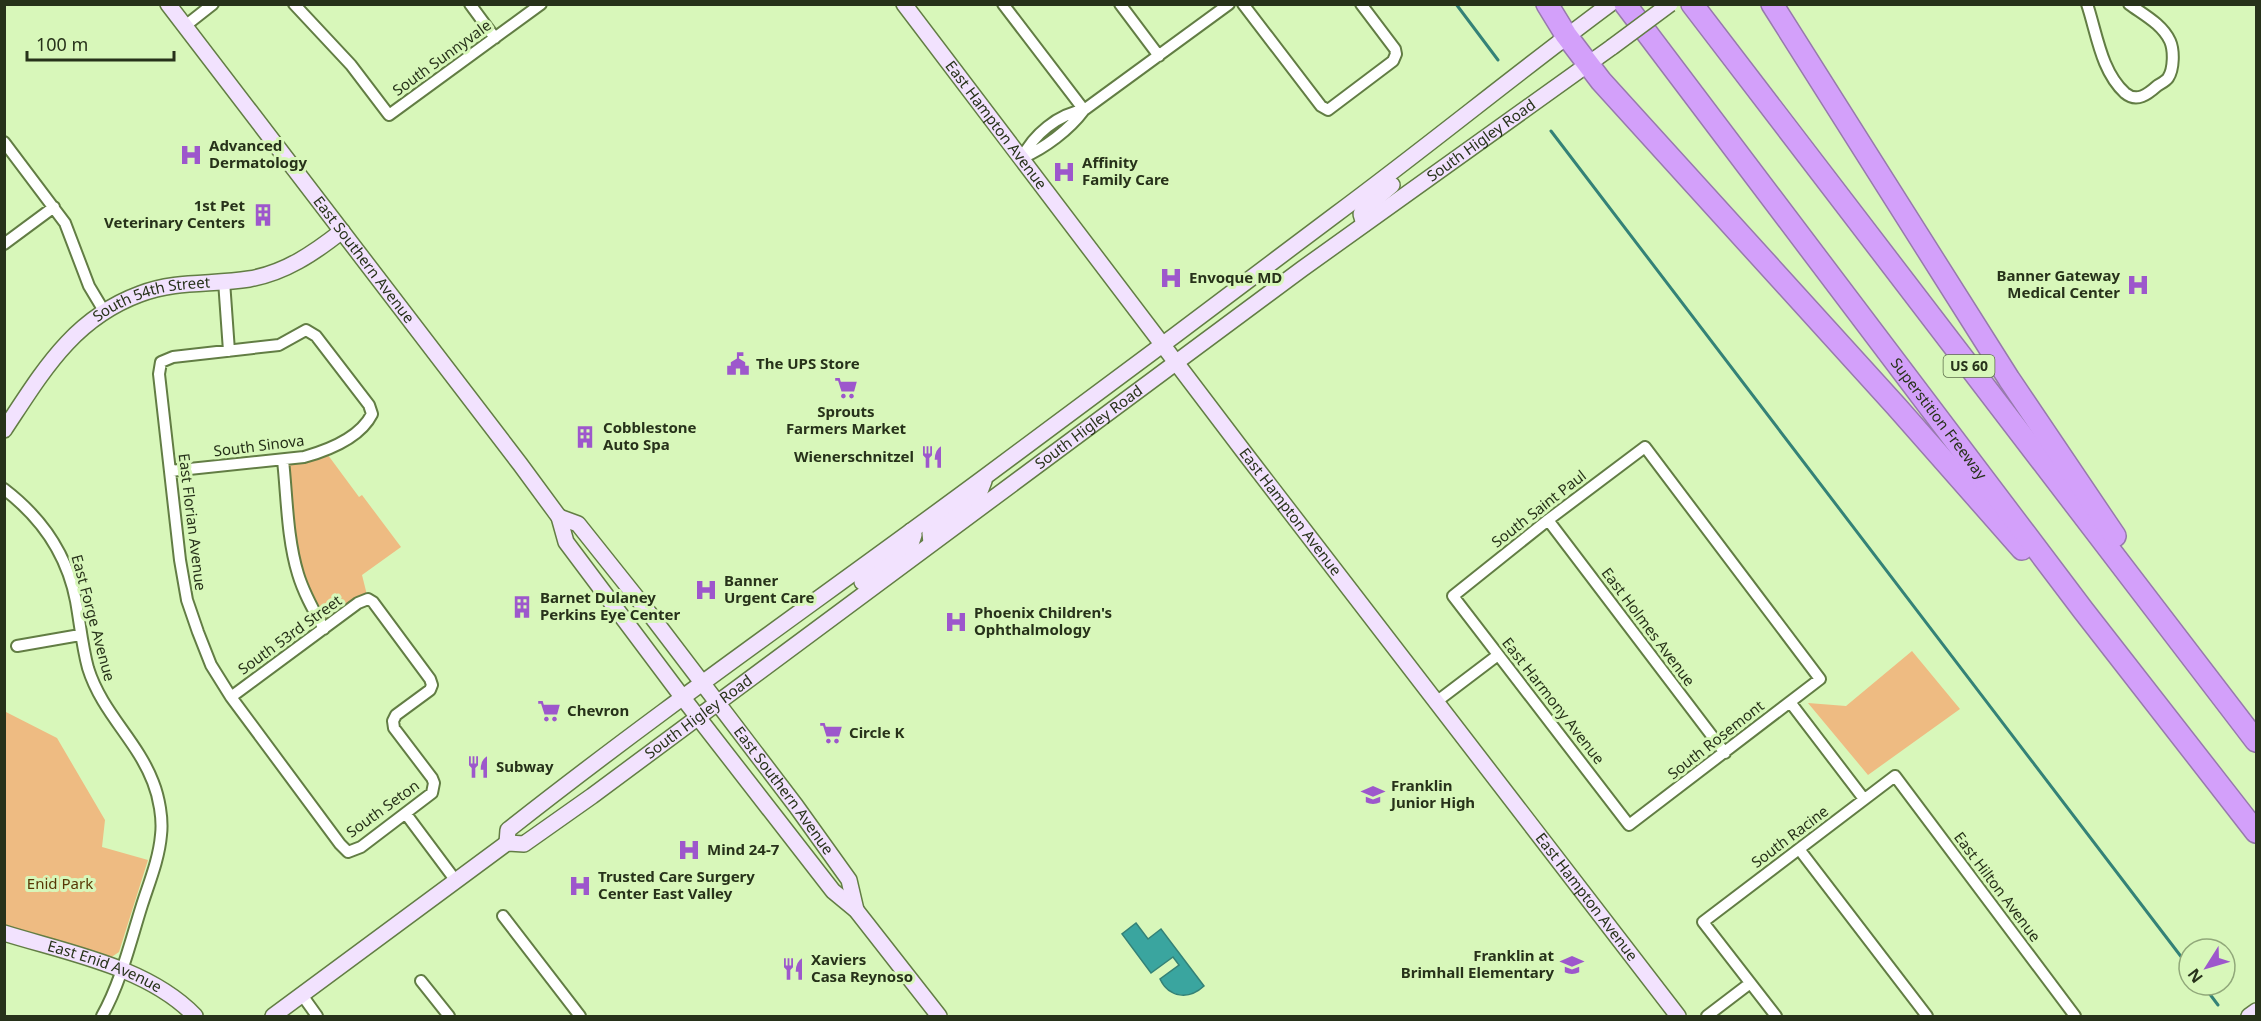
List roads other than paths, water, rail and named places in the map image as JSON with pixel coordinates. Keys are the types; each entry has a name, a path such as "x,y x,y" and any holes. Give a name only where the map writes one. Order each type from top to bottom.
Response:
{"highway":[{"path":"1547,4 1588,65 1896,406 2064,598 2083,610"},
{"name":"Superstition Freeway","path":"1625,4 2083,610 2256,832"},
{"name":"US 60","path":"1692,4 2252,735"},
{"path":"1772,4 2009,379 2252,735"}],"main road":[{"name":"East Southern Avenue","path":"168,4 559,517 566,542 683,698 833,891 856,910 939,1017"},
{"name":"East Hampton Avenue","path":"904,4 1678,1017"},
{"name":"South Higley Road","path":"507,843 508,830 702,683 986,476 1338,214 1566,35 1610,4"},
{"name":"South Higley Road","path":"273,1017 507,843 524,844 1364,224 1670,4"},
{"path":"1364,224 1361,214 1368,204 1435,151 1450,126"},
{"name":"South 54th Street","path":"6,426 55,355 75,333 104,311 141,293 180,284 250,279 277,272 317,250 342,231"},
{"path":"931,543 930,533 933,529 979,494 986,476"},
{"name":"East Southern Avenue","path":"559,517 578,524 702,683 849,880 856,910"},
{"path":"848,605 862,582 911,544 914,535 910,531"},
{"name":"East Enid Avenue","path":"4,933 122,969 164,990 195,1017"},
{"path":"2249,1017 2256,1011"}],"street":[{"path":"185,26 213,4"},
{"name":"South Sunnyvale","path":"294,4 351,66 389,115 541,4"},
{"path":"470,4 495,38"},
{"path":"1003,4 1084,110"},
{"path":"1120,4 1159,56"},
{"path":"1022,158 1036,152 1069,113 1084,110 1229,4"},
{"path":"1243,4 1321,106 1328,110 1393,61 1396,54 1395,49 1361,4"},
{"path":"2087,4 2099,49 2107,67 2126,94 2136,98 2146,96 2169,78 2173,56 2170,42 2162,30 2152,19 2129,4"},
{"path":"4,142 65,222 89,286 104,311"},
{"path":"4,244 54,207"},
{"path":"224,281 229,351"},
{"name":"South Sinova","path":"170,471 283,460 325,451 367,424 372,414 369,405 316,336 306,330 295,334 279,345 229,351"},
{"name":"East Florian Avenue","path":"229,351 173,357 161,363 159,374 180,560 187,600 211,665 231,697 348,852"},
{"name":"South Saint Paul","path":"1453,596 1645,447 1820,679"},
{"path":"283,460 298,574 309,603 324,629"},
{"name":"East Forge Avenue","path":"4,489 38,519 55,543 68,571 76,601 80,635 88,670 100,698 117,726 141,756 153,783 159,808 161,834 156,859 122,969"},
{"name":"East Holmes Avenue","path":"1548,520 1725,753"},
{"name":"East Harmony Avenue","path":"1453,596 1629,825"},
{"name":"South 53rd Street","path":"231,697 358,603 368,599 373,602 430,679 430,690 396,715 393,721 394,728 432,778 434,788"},
{"path":"17,646 80,635"},
{"path":"1436,702 1498,655"},
{"name":"South Rosemont","path":"1629,825 1820,679"},
{"path":"1790,702 1864,799"},
{"name":"South Racine","path":"1749,984 1703,922 1895,776"},
{"name":"East Hilton Avenue","path":"1895,776 2075,1017"},
{"name":"South Seton","path":"348,852 361,847 428,798 434,788"},
{"path":"406,814 456,881"},
{"path":"1799,849 1927,1017"},
{"path":"503,916 580,1017"},
{"path":"102,1017 122,969"},
{"path":"421,981 449,1017"},
{"path":"1707,1017 1749,984 1776,1017"},
{"path":"302,995 318,1017"}],"water":[{"path":"1136,923 1148,939 1161,929 1204,986 1186,995 1169,990 1160,979 1179,965 1173,957 1151,973 1122,934"}],"waterway":[{"path":"1456,4 1498,60"},
{"path":"1551,131 2177,951"},
{"path":"2212,997 2218,1005"}],"place":[{"name":"Advanced Dermatology","path":"191,155"},
{"name":"Affinity Family Care","path":"1064,172"},
{"name":"1st Pet Veterinary Centers","path":"263,215"},
{"name":"Envoque MD","path":"1171,278"},
{"name":"Banner Gateway Medical Center","path":"2138,285"},
{"name":"The UPS Store","path":"738,364"},
{"name":"Sprouts Farmers Market","path":"846,388"},
{"name":"Cobblestone Auto Spa","path":"585,437"},
{"name":"Wienerschnitzel","path":"932,457"},
{"name":"Banner Urgent Care","path":"706,590"},
{"name":"Barnet Dulaney Perkins Eye Center","path":"522,607"},
{"name":"Phoenix Children's Ophthalmology","path":"956,622"},
{"name":"Chevron","path":"549,711"},
{"name":"Circle K","path":"831,733"},
{"name":"Subway","path":"478,767"},
{"name":"Franklin Junior High","path":"1373,795"},
{"name":"Mind 24-7","path":"689,850"},
{"name":"Trusted Care Surgery Center East Valley","path":"580,886"},
{"name":"Franklin at Brimhall Elementary","path":"1572,965"},
{"name":"Xaviers Casa Reynoso","path":"793,969"}],"park label":[{"name":"Enid Park","path":"60,884"}]}
